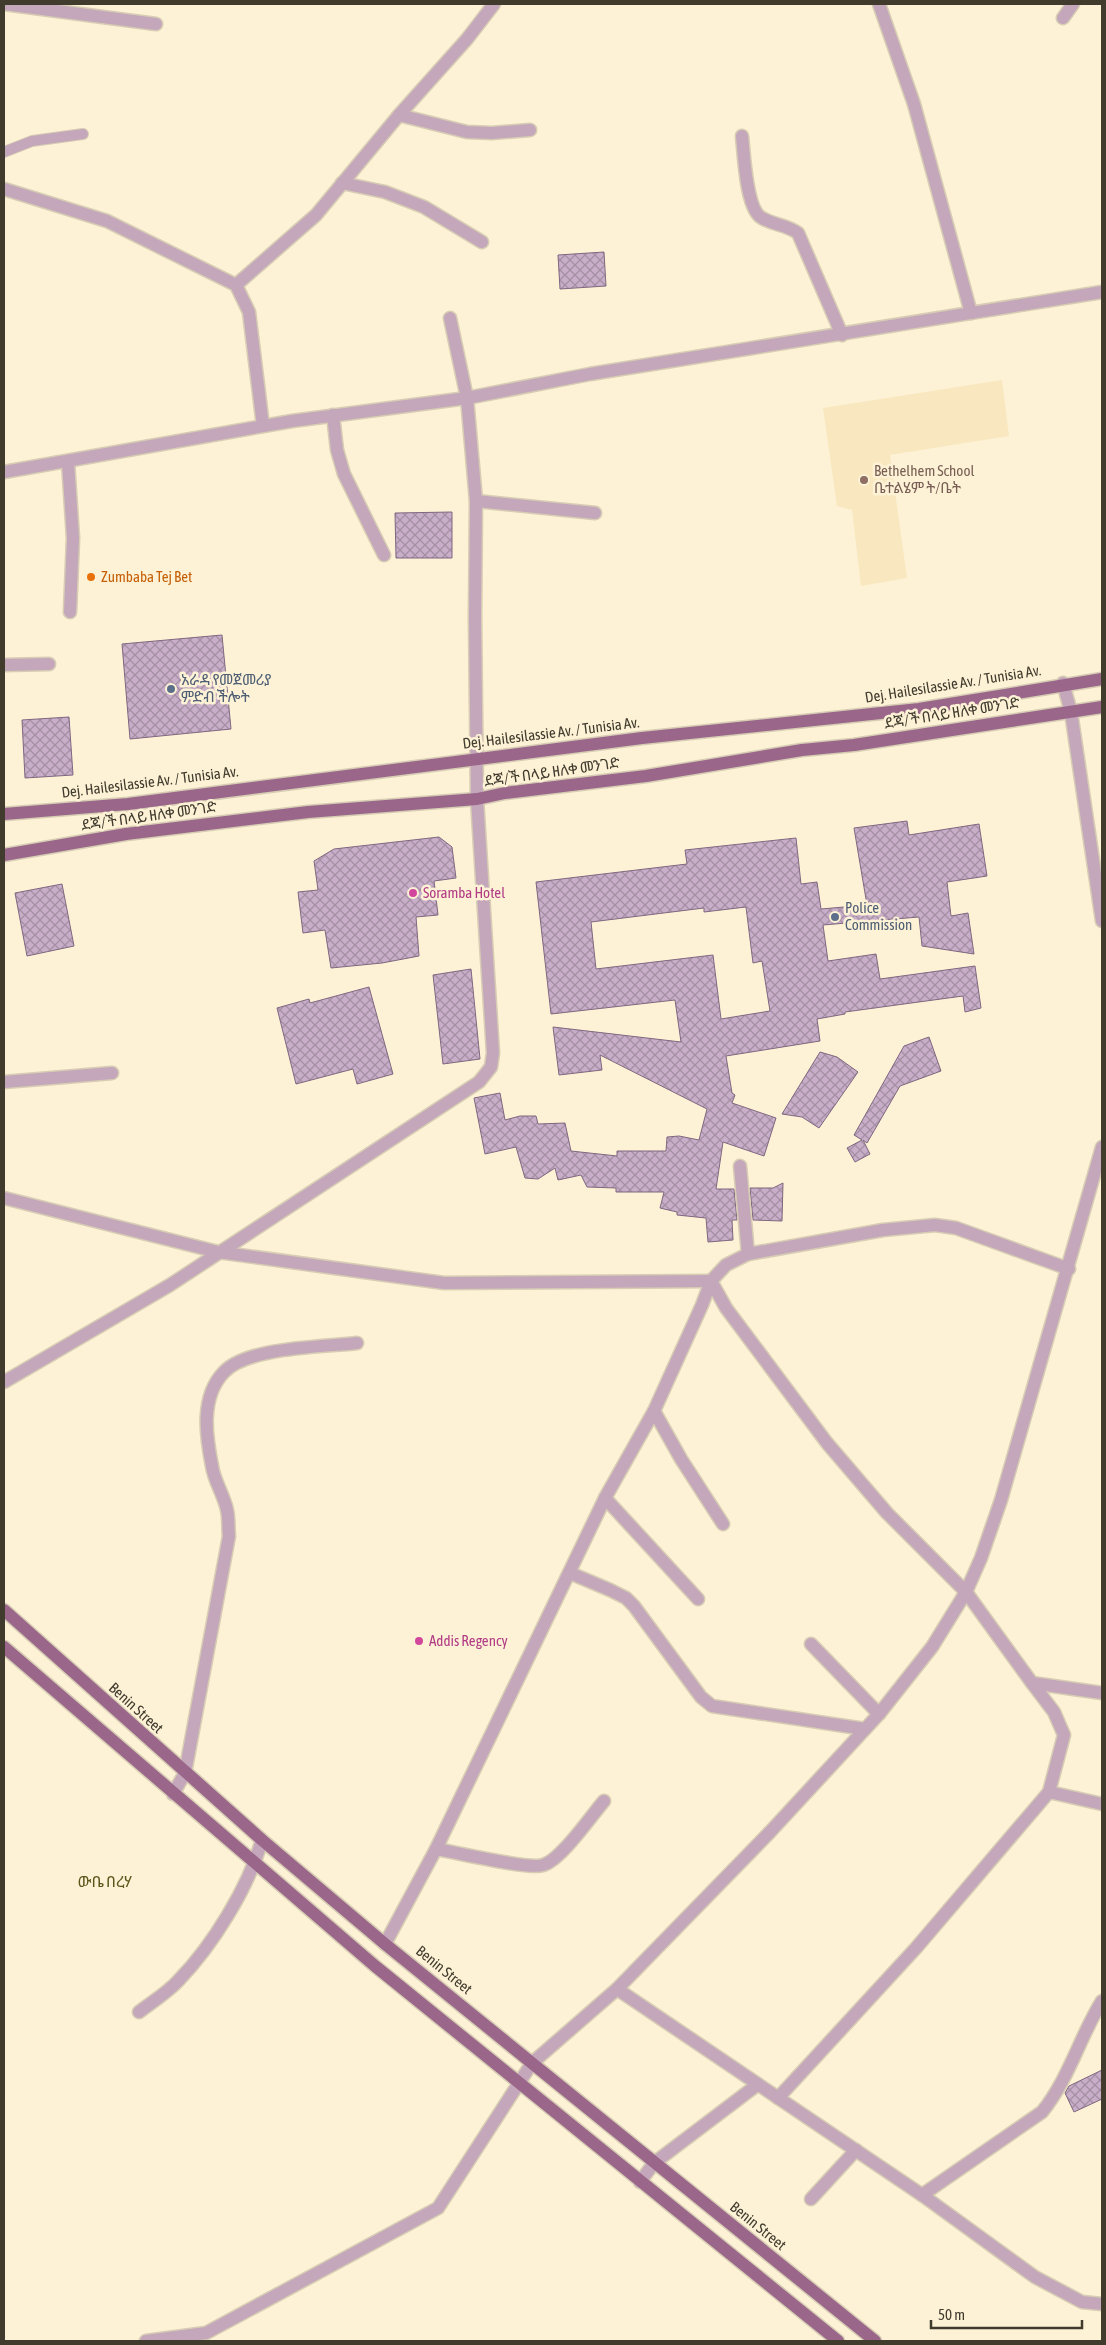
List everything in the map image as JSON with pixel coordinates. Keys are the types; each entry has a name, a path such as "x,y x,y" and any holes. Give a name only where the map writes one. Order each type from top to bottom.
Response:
{"main road":[{"name":"Dej. Hailesilassie Av. / Tunisia Av.","path":"4,814 128,804 642,738 919,709 1063,683 1102,678"},
{"name":"ደጃ/ች በላይ ዘለቀ መንገድ","path":"4,855 126,834 280,815 477,799 505,793 646,776 802,750 854,745 1102,707"},
{"name":"Benin Street","path":"4,1610 185,1774 385,1944 875,2341"},
{"path":"4,1647 255,1864 518,2084 838,2341"}],"street":[{"path":"4,4 156,24"},
{"path":"236,285 316,215 399,116 432,81 494,4"},
{"path":"879,4 914,104 971,313"},
{"path":"1063,18 1073,4"},
{"path":"399,116 467,132 492,134 530,130"},
{"path":"742,136 751,204 762,218 788,227 798,233 842,335"},
{"path":"342,183 386,192 424,207 482,242"},
{"path":"4,189 107,221 236,285 249,312 263,426"},
{"path":"4,472 263,426 467,398 590,374 1102,292"},
{"path":"4,1382 170,1285 479,1082 491,1067 493,1053 477,799 476,501 467,398 450,318"},
{"path":"333,415 337,450 344,474 384,555"},
{"path":"68,462 73,538 70,612"},
{"path":"476,501 596,513"},
{"path":"4,665 49,664"},
{"path":"1063,683 1071,712 1102,914"},
{"path":"4,1082 112,1073"},
{"path":"146,2341 206,2332 438,2208 532,2063 617,1989 770,1832 879,1714 932,1647 966,1592 981,1558 1001,1500 1102,1147"},
{"path":"740,1166 748,1254"},
{"path":"4,1198 218,1252 444,1283 711,1281"},
{"path":"385,1944 436,1849 605,1498 654,1411 711,1281 726,1265 748,1254 883,1230 935,1224 956,1228 1068,1269"},
{"path":"711,1281 726,1308 827,1443 887,1513 966,1592 1054,1712 1064,1735 1049,1792 916,1948 778,2098"},
{"path":"173,1794 185,1774 229,1536 227,1508 212,1470 206,1434 209,1397 224,1372 242,1361 267,1352 357,1343"},
{"path":"654,1411 681,1459 723,1524"},
{"path":"605,1498 698,1599"},
{"path":"570,1572 610,1590 630,1602 701,1698 712,1706 789,1716 865,1729"},
{"path":"811,1644 879,1714"},
{"path":"1032,1683 1102,1693"},
{"path":"1049,1792 1102,1804"},
{"path":"436,1849 525,1865 543,1866 557,1857 604,1801"},
{"path":"140,2012 178,1982 211,1944 255,1864 262,1840"},
{"path":"617,1989 756,2085 922,2195 1035,2278 1082,2302 1102,2304"},
{"path":"922,2195 1042,2112 1054,2097 1093,2015 1102,2001"},
{"path":"640,2182 654,2163 756,2085"},
{"path":"811,2199 856,2150"}],"lane":[{"path":"4,152 32,141 83,134"}],"shaded area":[{"name":"Bethelhem School ቤተልሄም ት/ቤት","path":"1002,380 1009,436 890,455 907,578 861,586 852,510 837,506 823,408"}],"building":[{"path":"604,252 606,286 560,289 558,255"},
{"path":"452,512 452,558 396,558 395,513"},
{"path":"222,635 231,729 130,739 122,644"},
{"path":"69,717 73,775 25,778 22,720"},
{"path":"907,821 909,835 979,824 987,876 947,882 951,916 968,913 974,954 922,946 919,917 823,925 828,961 876,954 880,979 975,966 981,1008 965,1012 963,996 845,1012 845,1014 817,1019 820,1041 726,1056 732,1093 735,1095 732,1103 776,1118 764,1156 723,1142 716,1189 734,1189 737,1220 732,1220 733,1240 708,1242 706,1218 677,1215 677,1212 660,1208 664,1192 616,1192 616,1188 587,1187 581,1175 558,1180 555,1168 538,1179 525,1178 516,1147 485,1154 474,1098 500,1093 505,1120 520,1116 536,1116 538,1124 565,1123 571,1151 617,1156 617,1151 666,1151 667,1137 679,1136 699,1140 707,1109 600,1055 602,1070 559,1075 553,1027 681,1042 675,1000 551,1014 536,882 687,864 685,850 796,838 801,884 817,882 821,909 867,905 854,828","holes":["746,907 753,963 762,961 770,1011 721,1019 713,955 596,969 591,922 704,908 704,912"]},
{"path":"439,837 452,847 456,878 434,881 438,915 416,917 419,956 382,963 331,968 325,930 303,933 298,892 318,890 314,861 334,849"},
{"path":"62,884 74,946 27,956 15,893"},
{"path":"471,969 480,1059 443,1064 433,975"},
{"path":"369,987 393,1074 357,1084 353,1069 296,1084 277,1008 309,999 310,1003"},
{"path":"929,1037 941,1071 900,1086 867,1143 863,1140 870,1154 855,1162 847,1148 862,1140 854,1135 904,1046"},
{"path":"820,1052 837,1057 858,1072 819,1128 802,1117 782,1114"},
{"path":"783,1183 782,1221 753,1220 750,1188 773,1188"},
{"path":"1102,2070 1102,2099 1074,2112 1065,2093 1069,2086"}],"place":[{"name":"Bethelhem School ቤተልሄም ት/ቤት","path":"864,480"},
{"name":"Zumbaba Tej Bet","path":"91,577"},
{"name":"አራዳ የመጀመሪያ ምድብ ችሎት","path":"171,689"},
{"name":"Soramba Hotel","path":"413,893"},
{"name":"Police Commission","path":"835,917"},
{"name":"Addis Regency","path":"419,1641"}],"district":[{"name":"ውቤ በረሃ","path":"105,1881"}]}
